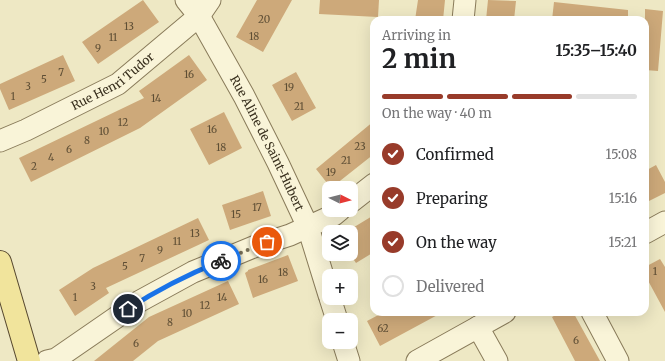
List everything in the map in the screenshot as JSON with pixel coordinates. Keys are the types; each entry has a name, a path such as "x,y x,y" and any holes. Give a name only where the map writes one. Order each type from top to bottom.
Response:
{"main road":[{"path":"0,262 29,361"}],"street":[{"name":"Rue Aline de Saint-Hubert","path":"186,0 204,8 244,96 308,227 322,272"},
{"path":"463,16 465,0"},
{"name":"Rue Henri Tudor","path":"0,141 26,130 118,84 204,8"},
{"path":"358,197 370,187"},
{"path":"47,361 56,358 140,301 193,272 256,246 290,235 330,217"},
{"path":"417,361 498,316"},
{"path":"594,316 618,361"},
{"path":"478,327 497,361"},
{"path":"345,349 349,361"}],"building":[{"path":"143,0 159,22 98,64 82,42"},
{"path":"257,0 292,0 263,52 236,37"},
{"path":"320,0 379,0 378,16 319,14"},
{"path":"418,0 445,0 443,16 416,16"},
{"path":"488,0 516,1 514,16 486,16"},
{"path":"554,2 628,10 628,16 552,16"},
{"path":"645,9 663,11 658,71 649,70 649,16 645,16"},
{"path":"63,55 75,81 9,110 0,89 0,84"},
{"path":"189,55 207,80 140,128 31,182 19,158 144,98 139,91"},
{"path":"296,72 316,108 292,121 272,85"},
{"path":"224,112 242,148 209,165 190,129"},
{"path":"370,124 370,157 340,181 325,181 316,169"},
{"path":"656,165 665,182 665,193 649,201 649,169"},
{"path":"263,191 271,216 230,230 222,205"},
{"path":"370,217 370,254 356,263 355,261 358,261 358,225"},
{"path":"198,218 209,240 106,288 109,293 75,316 59,290 93,268"},
{"path":"288,255 298,281 253,298 245,273 248,270"},
{"path":"660,259 665,267 665,312 649,282 649,265"},
{"path":"228,281 239,304 158,341 133,361 94,361 149,317"},
{"path":"376,316 436,316 380,346 367,321"},
{"path":"575,316 600,361 575,361 552,317"}],"way so far":[{"path":"221,261 267,242"}],"route":[{"path":"128,309 193,272 221,261"}]}
